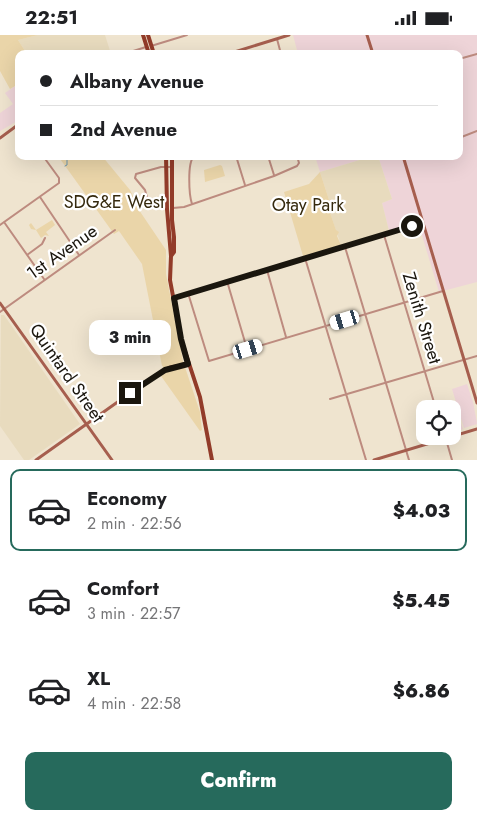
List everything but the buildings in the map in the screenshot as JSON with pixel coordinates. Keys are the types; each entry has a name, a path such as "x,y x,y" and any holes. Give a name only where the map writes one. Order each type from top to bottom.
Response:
{"main road":[{"path":"143,35 152,50"},
{"path":"148,35 149,50"},
{"path":"167,160 174,237 174,252 171,256"},
{"path":"171,160 167,208 171,256 170,280 181,339 202,405 212,460"},
{"path":"167,208 172,208"}],"street":[{"path":"136,50 187,35"},
{"path":"245,50 289,35"},
{"path":"367,35 372,50"},
{"path":"277,39 280,50"},
{"path":"463,58 477,54"},
{"path":"0,137 15,127"},
{"path":"463,136 477,131"},
{"path":"0,225 59,183 59,178 46,160"},
{"path":"191,160 189,194 192,204"},
{"path":"237,160 245,186"},
{"path":"269,160 274,177"},
{"path":"172,208 184,207 274,177 295,167 299,164 298,160"},
{"path":"404,160 477,403"},
{"path":"146,207 148,201 145,190 135,176 137,173 169,167"},
{"path":"40,197 79,255"},
{"path":"4,222 44,280"},
{"path":"174,298 423,223"},
{"name":"1st Avenue","path":"0,312 115,230"},
{"name":"Zenith Street","path":"384,235 433,400"},
{"path":"27,255 42,244 45,238"},
{"path":"345,247 409,460"},
{"path":"305,259 366,460"},
{"path":"266,270 286,337"},
{"path":"227,281 248,349"},
{"path":"188,293 209,361 444,291"},
{"name":"Quintard Street","path":"0,303 112,460"},
{"path":"330,399 477,356"},
{"path":"36,460 157,374 170,367 188,364"},
{"path":"461,433 477,429"},
{"path":"374,460 421,445"},
{"path":"447,445 452,460"}],"shaded area":[{"path":"38,35 105,35 110,50 24,50 18,40"},
{"path":"293,35 477,35 477,282 439,292 418,222 389,231 382,203 392,199 379,160 463,160 463,50 297,50"},
{"path":"15,86 15,122 0,131 0,113 13,104 5,93"},
{"path":"316,160 360,160 320,172"},
{"path":"360,160 379,160 392,199 382,203 389,231 341,245 328,207 331,206 320,172"},
{"path":"1,315 4,315 80,424 29,460 24,460 0,426"},
{"path":"467,384 477,424 464,428 461,418 461,400 455,400 452,389"}],"green space":[{"path":"0,35 38,35 18,40 24,50 15,50 15,86 10,89 0,71"},
{"name":"SDG&E West","path":"61,160 105,160 130,190 141,213 166,250 166,274 183,361 200,412 202,430 200,431 161,376 163,366 142,264 119,231 114,234"},
{"path":"220,165 225,176 205,182 204,170"},
{"name":"Otay Park","path":"320,172 331,206 328,207 336,230 339,232 337,236 341,245 303,256 284,192 309,184"},
{"path":"52,220 55,225 46,232 49,236 45,235 41,238 36,230"},
{"path":"31,223 36,230 31,229 29,225"}],"waterway":[{"path":"65,166 67,165 67,160"}],"route":[{"path":"130,393 170,367 188,364 181,339 174,298 412,226"}]}
